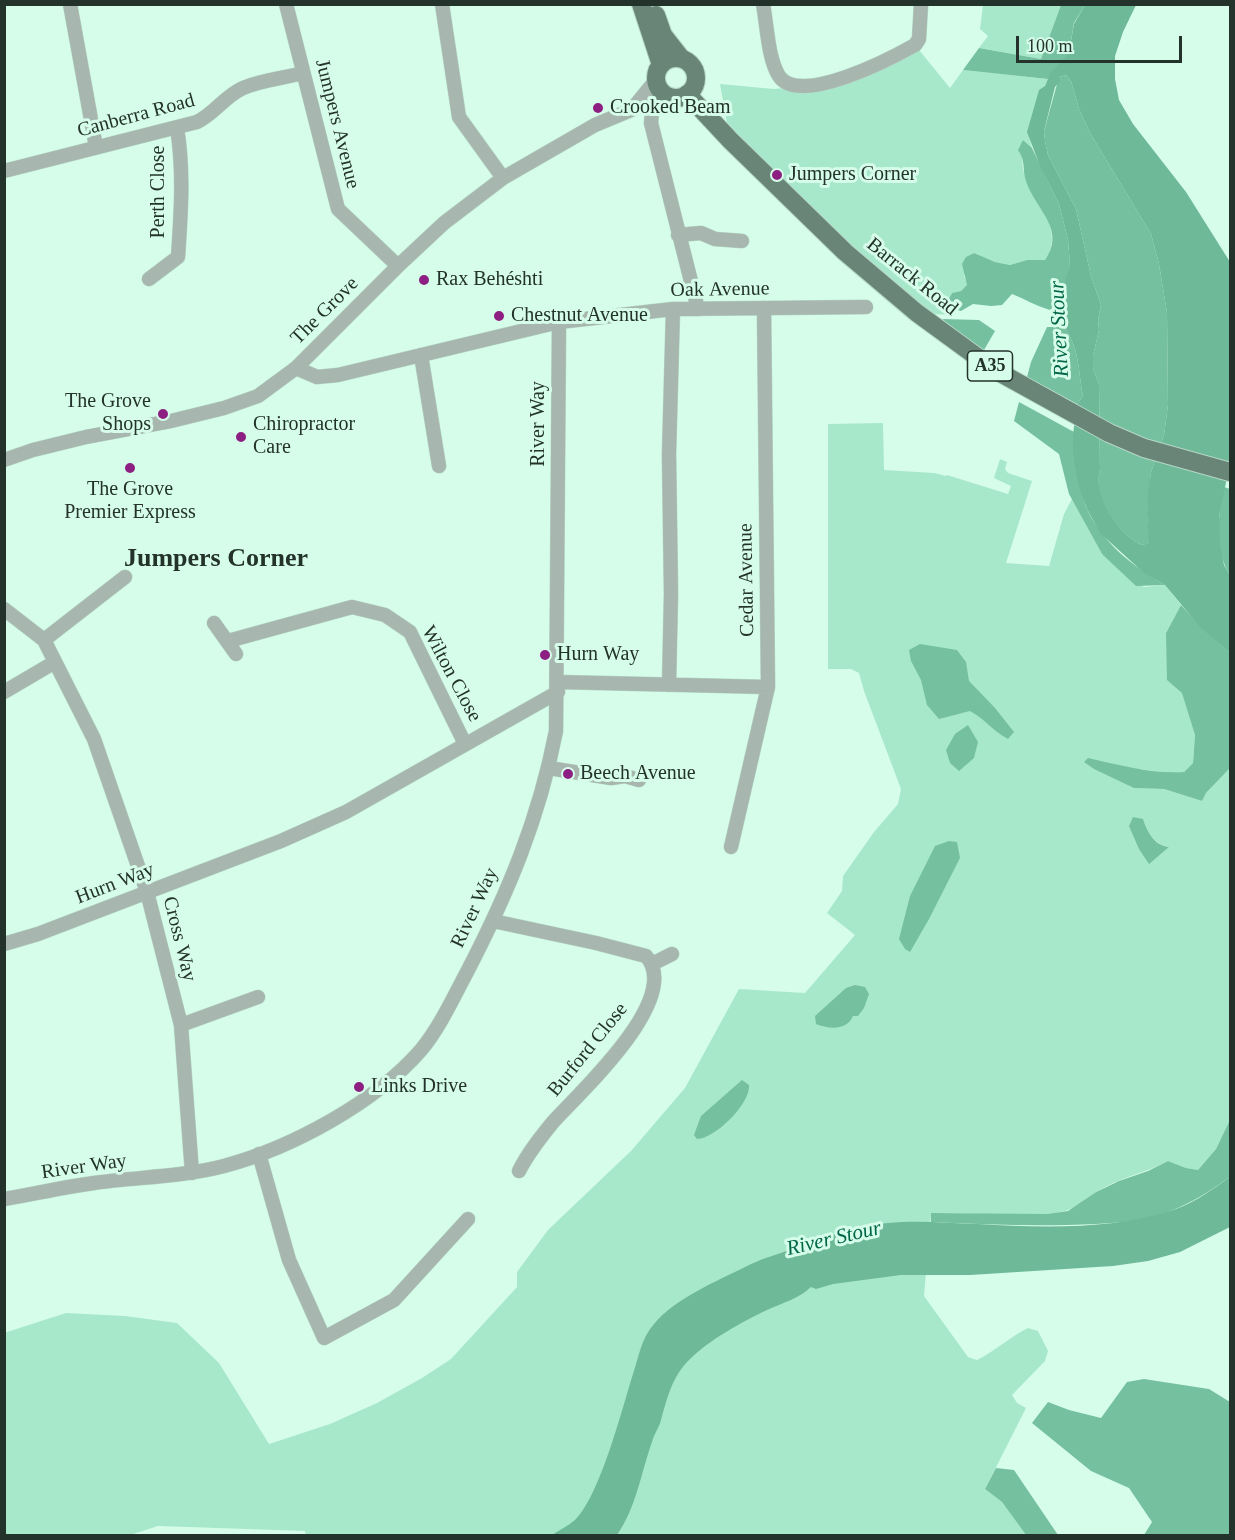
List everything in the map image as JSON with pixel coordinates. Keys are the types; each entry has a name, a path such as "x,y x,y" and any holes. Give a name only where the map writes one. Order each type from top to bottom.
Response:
{"main road":[{"path":"641,4 662,92 660,99 681,97 687,94 695,81 693,67 681,58 663,35 653,4"},
{"path":"658,73 670,59 681,58"},
{"name":"Barrack Road","path":"687,94 730,140 845,252 917,312 995,370 1109,433 1144,448 1230,472"}],"street":[{"path":"70,4 96,147"},
{"name":"Jumpers Avenue","path":"286,4 338,209 398,266"},
{"path":"442,4 459,117 503,178"},
{"path":"763,4 774,66 780,79 791,85 807,86 843,80 915,45 919,39 921,4"},
{"name":"Canberra Road","path":"4,171 196,122 209,116 243,88 303,73"},
{"name":"The Grove","path":"634,107 658,73"},
{"path":"660,99 651,123 698,309"},
{"name":"The Grove","path":"4,460 86,437 171,421 258,396 296,368 444,223 503,178 595,125 634,107 660,99"},
{"name":"Perth Close","path":"149,279 183,260 182,158 177,128"},
{"path":"678,235 701,233 715,239 742,241"},
{"name":"Oak Avenue","path":"296,368 317,377 330,375 559,322 673,309 866,307"},
{"name":"Cedar Avenue","path":"731,847 768,687 764,308"},
{"path":"669,686 671,594 669,454 673,309"},
{"name":"River Way","path":"4,1199 94,1183 192,1173 225,1166 303,1136 348,1111 392,1079 422,1049 445,1014 493,921 531,830 549,768 556,731 559,322"},
{"path":"313,352 330,375"},
{"path":"421,355 439,466"},
{"path":"44,640 125,578"},
{"name":"Wilton Close","path":"228,641 352,607 385,615 410,632 465,744"},
{"name":"Cross Way","path":"4,609 44,640 94,739 147,892 181,1025 192,1173"},
{"path":"214,623 236,654"},
{"path":"4,693 55,663"},
{"path":"558,687 768,687"},
{"name":"Hurn Way","path":"4,944 38,934 281,841 346,812 465,744 558,687"},
{"path":"549,768 611,778 625,776 639,780"},
{"path":"493,921 646,956 652,964 672,954"},
{"name":"Burford Close","path":"519,1171 528,1154 552,1123 602,1070 635,1029 653,992 655,977 652,964"},
{"path":"181,1025 258,998"},
{"path":"259,1154 289,1260 324,1338 394,1300 468,1219"}],"shaded area":[{"path":"983,5 1061,5 1041,59 979,48 988,36 980,29"},
{"path":"1061,5 1085,5 1074,23 1069,52 1048,79 963,70 979,48 1041,59"},
{"path":"915,45 950,88 963,70 1048,79 1033,113 1028,132 1032,148 1023,140 1022,162 1024,173 1050,227 1051,249 1045,260 1027,260 1010,265 973,253 964,276 968,285 961,291 952,293 948,299 951,315 917,313 730,140 720,84 774,89 824,84"},
{"path":"1066,75 1071,81 1079,109 1090,133 1151,234 1159,264 1167,313 1168,405 1164,435 1151,472 1147,515 1150,543 1142,545 1124,533 1109,513 1103,502 1098,480 1100,470 1099,384 1093,369 1093,356 1099,330 1101,305 1091,276 1076,209 1048,155 1044,131 1059,77"},
{"path":"1023,140 1032,148 1059,204 1068,240 1070,265 1058,303 1050,310 1012,294 1002,305 973,304 961,311 951,308 948,300 952,293 961,291 967,285 962,264 966,257 974,253 995,262 1010,265 1027,260 1045,260 1051,249 1053,239 1051,229 1030,191 1018,150"},
{"path":"942,319 979,320 995,331 984,350 959,334"},
{"path":"1047,327 1064,327 1073,344 1078,360 1083,396 1077,404 1027,377 1031,362"},
{"path":"1019,402 1074,432 1072,442 1081,487 1085,504 1094,523 1121,554 1142,571 1165,585 1136,586 1102,554 1069,494 1059,454 1014,421"},
{"path":"883,423 884,470 947,475 1008,494 1011,486 994,478 1000,459 1007,462 1005,469 1008,473 1032,481 1006,563 1049,566 1064,514 1072,499 1102,554 1144,587 1165,585 1181,605 1166,633 1195,735 1193,763 1184,772 1168,773 1140,769 1134,788 1164,789 1202,801 1206,793 1230,768 1230,1121 1216,1149 1198,1170 1168,1161 1104,1187 1065,1211 1033,1215 931,1214 924,1296 968,1357 977,1360 1028,1328 1038,1331 1048,1351 1045,1361 1012,1395 1017,1403 1026,1408 985,1489 1002,1502 1026,1535 306,1536 305,1531 158,1526 130,1535 5,1535 4,1333 66,1313 125,1316 177,1323 219,1363 269,1444 330,1424 377,1403 451,1359 517,1287 517,1272 548,1230 631,1151 685,1088 739,989 805,993 855,935 827,913 842,891 843,876 874,832 898,804 901,789 859,673 851,669 828,669 828,424","holes":["1143,819 1149,833 1156,841 1169,847 1146,859"]},
{"path":"1224,487 1230,489 1230,576 1222,555 1219,533"},
{"path":"1181,605 1230,653 1230,768 1206,793 1202,801 1164,789 1134,788 1084,762 1088,758 1160,772 1184,772 1193,763 1195,735 1182,693 1167,680 1166,633"},
{"path":"920,644 957,650 966,662 969,681 1014,732 1008,739 970,711 939,719 927,705 921,680 911,661 909,650"},
{"path":"968,725 978,742 974,758 959,771 950,763 946,750 955,734"},
{"path":"1133,817 1143,819 1152,838 1159,844 1169,847 1149,864 1139,849 1129,826"},
{"path":"949,841 957,842 960,858 910,952 905,949 899,939 910,896 935,846"},
{"path":"855,985 865,987 869,994 858,1016 853,1016 846,1024 837,1028 816,1024 815,1016 846,988"},
{"path":"742,1080 749,1085 748,1092 738,1110 722,1127 697,1139 694,1135 701,1116"},
{"path":"1230,1120 1230,1177 1193,1200 1167,1212 1125,1222 1096,1224 931,1222 931,1213 1047,1214 1068,1211 1096,1192 1168,1161 1198,1170 1216,1149"},
{"path":"1144,1379 1209,1389 1230,1402 1230,1535 1144,1535 1152,1522 1129,1488 1091,1471 1032,1423 1048,1402 1101,1418 1127,1382"},
{"path":"996,1468 1014,1470 1058,1535 1026,1535 1002,1502 985,1489"}],"water":[{"path":"1085,5 1136,5 1115,56 1115,79 1119,100 1133,124 1186,192 1230,262 1230,463 1219,516 1220,544 1224,565 1230,576 1230,653 1200,627 1165,585 1144,573 1100,533 1087,509 1079,487 1072,442 1077,404 1083,396 1076,352 1064,327 1066,326 1058,303 1070,265 1068,240 1059,204 1040,166 1027,132 1039,90 1045,86 1050,74 1069,52 1074,24","holes":["1066,75 1071,81 1079,109 1090,133 1151,234 1159,264 1167,313 1168,405 1164,435 1151,472 1148,492 1149,543 1142,545 1133,540 1116,523 1100,491 1099,384 1093,369 1093,356 1099,330 1101,305 1091,276 1076,209 1048,155 1045,141 1044,131 1055,87 1060,81 1059,77"]},
{"name":"River Stour","path":"1230,1177 1230,1227 1180,1252 1148,1261 1113,1266 970,1275 901,1275 833,1284 816,1289 811,1287 795,1298 747,1320 707,1345 690,1359 679,1373 671,1388 653,1439 634,1502 617,1535 552,1535 575,1520 593,1492 609,1451 646,1336 663,1315 684,1299 709,1285 762,1259 863,1227 888,1223 922,1222 1053,1227 1128,1221 1183,1206"}],"place":[{"name":"Crooked Beam","path":"598,108"},
{"name":"Jumpers Corner","path":"777,175"},
{"name":"Rax Behéshti","path":"424,280"},
{"name":"Chestnut Avenue","path":"499,316"},
{"name":"The Grove Shops","path":"163,414"},
{"name":"Chiropractor Care","path":"241,437"},
{"name":"The Grove Premier Express","path":"130,468"},
{"name":"Hurn Way","path":"545,655"},
{"name":"Beech Avenue","path":"568,774"},
{"name":"Links Drive","path":"359,1087"}],"district":[{"name":"Jumpers Corner","path":"216,559"}]}
